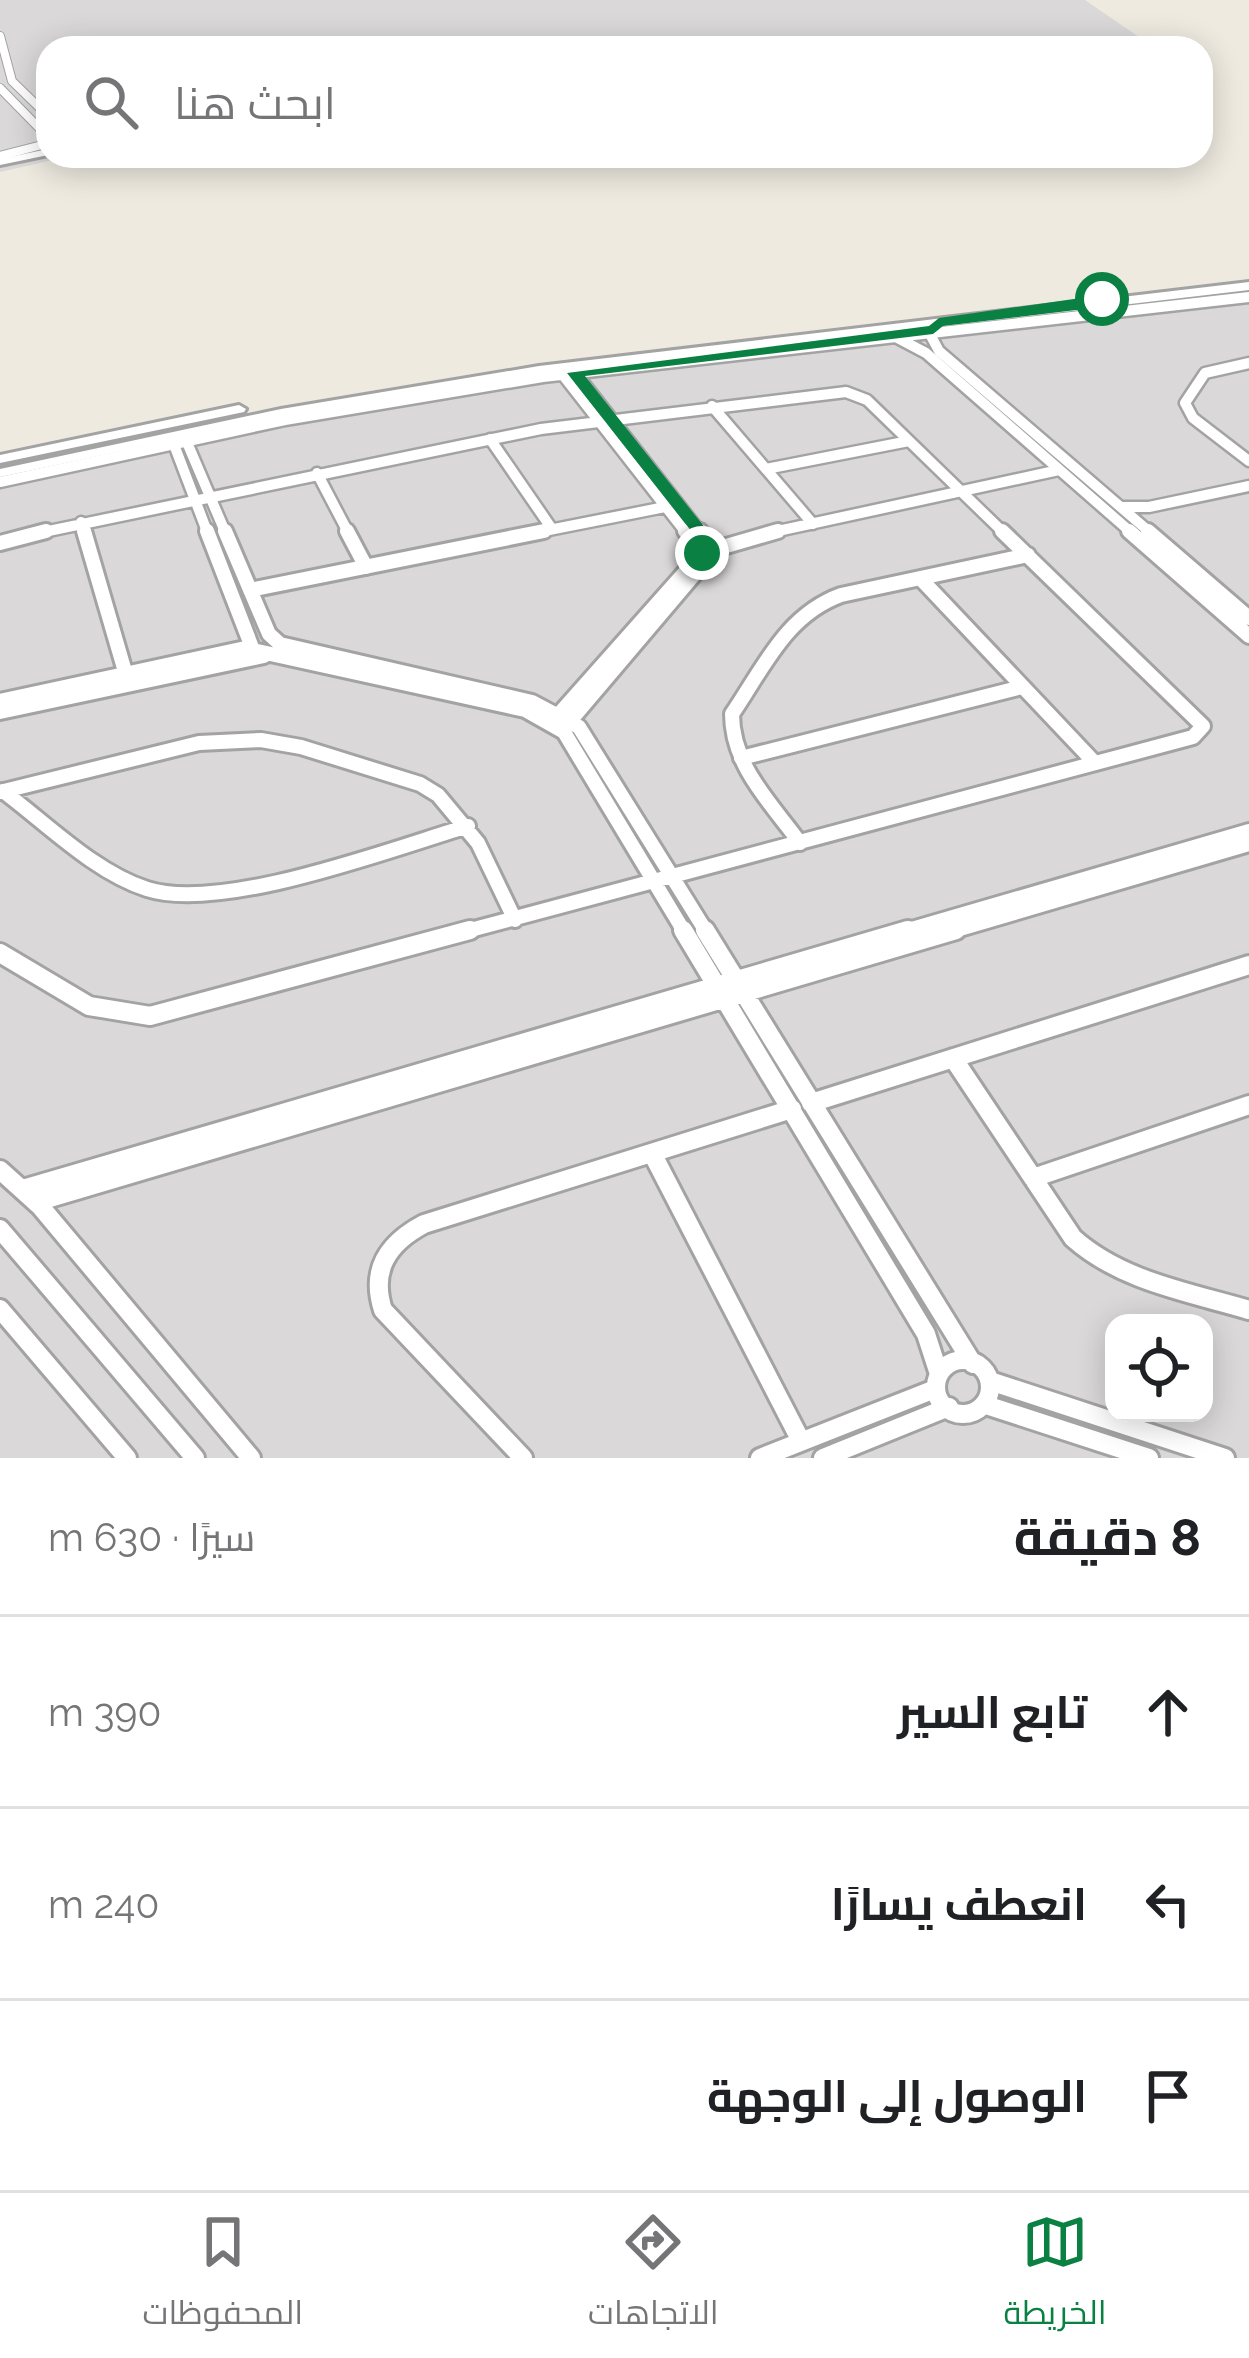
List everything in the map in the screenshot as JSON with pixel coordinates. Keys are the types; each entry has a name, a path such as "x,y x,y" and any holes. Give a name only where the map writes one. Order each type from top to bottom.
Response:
{"street":[{"path":"0,36 12,81 36,104"},
{"path":"0,88 36,125"},
{"path":"0,159 36,147"},
{"path":"0,159 36,154"},
{"path":"0,460 225,411 552,357 1154,288 1249,282"},
{"path":"936,326 1249,282"},
{"path":"1154,288 1157,293 1179,294"},
{"path":"1080,297 1100,298 1101,303"},
{"path":"0,478 252,419 539,370 1249,297"},
{"path":"936,326 939,351 1249,618"},
{"path":"0,478 180,441 568,373 883,332 926,353 1249,636"},
{"path":"1249,363 1205,373 1185,403 1193,418 1249,461"},
{"path":"568,373 707,550"},
{"path":"0,543 202,496 490,439 604,419 846,392 866,400 910,441 1203,726 1193,737 1095,764 136,1017 85,1008 0,953"},
{"path":"312,395 309,403 330,404"},
{"path":"712,406 813,524"},
{"path":"225,411 260,412 252,419"},
{"path":"490,439 552,530"},
{"path":"180,441 268,634 286,648 532,702 566,717 802,1106 973,1364 990,1382 1225,1458"},
{"path":"766,469 910,441"},
{"path":"317,473 366,567"},
{"path":"647,473 665,506 707,550"},
{"path":"634,635 717,554 846,520 1062,473"},
{"path":"1122,507 1178,506 1249,490"},
{"path":"202,496 219,567 257,651"},
{"path":"250,590 665,506"},
{"path":"1144,527 1178,506"},
{"path":"566,717 707,550 846,520"},
{"path":"81,522 126,675"},
{"path":"800,843 731,736 732,714 799,616 831,597 1028,554"},
{"path":"219,567 238,563"},
{"path":"920,578 1095,764"},
{"path":"0,712 257,651"},
{"path":"0,701 257,651 534,713 564,732 598,771"},
{"path":"741,758 1022,687"},
{"path":"1,792 189,745 257,740 420,784 450,803 469,826 515,920"},
{"path":"1,792 132,881 178,896 226,891 469,826"},
{"path":"29,1196 1249,831"},
{"path":"731,989 1249,844"},
{"path":"523,1458 389,1318 376,1291 382,1261 403,1236 424,1225 1249,965"},
{"path":"953,1058 1073,1238 1100,1260 1249,1310"},
{"path":"1033,1178 1249,1105"},
{"path":"802,1106 926,1334 936,1380 949,1407"},
{"path":"652,1153 801,1442"},
{"path":"0,1170 29,1196 251,1458"},
{"path":"0,1229 195,1458"},
{"path":"0,1309 127,1458"},
{"path":"760,1458 936,1380 949,1363 973,1364"},
{"path":"986,1405 990,1382"},
{"path":"823,1458 949,1407 973,1412 986,1405 1149,1458"}],"shaded area":[{"path":"0,0 1085,0 1138,36 36,36 36,164 0,172"},
{"path":"1249,283 1249,1458 0,1458 0,465 170,428 557,363"}],"route":[{"path":"702,553 713,548 574,373 933,330 939,322 1101,303 1102,299"}]}
